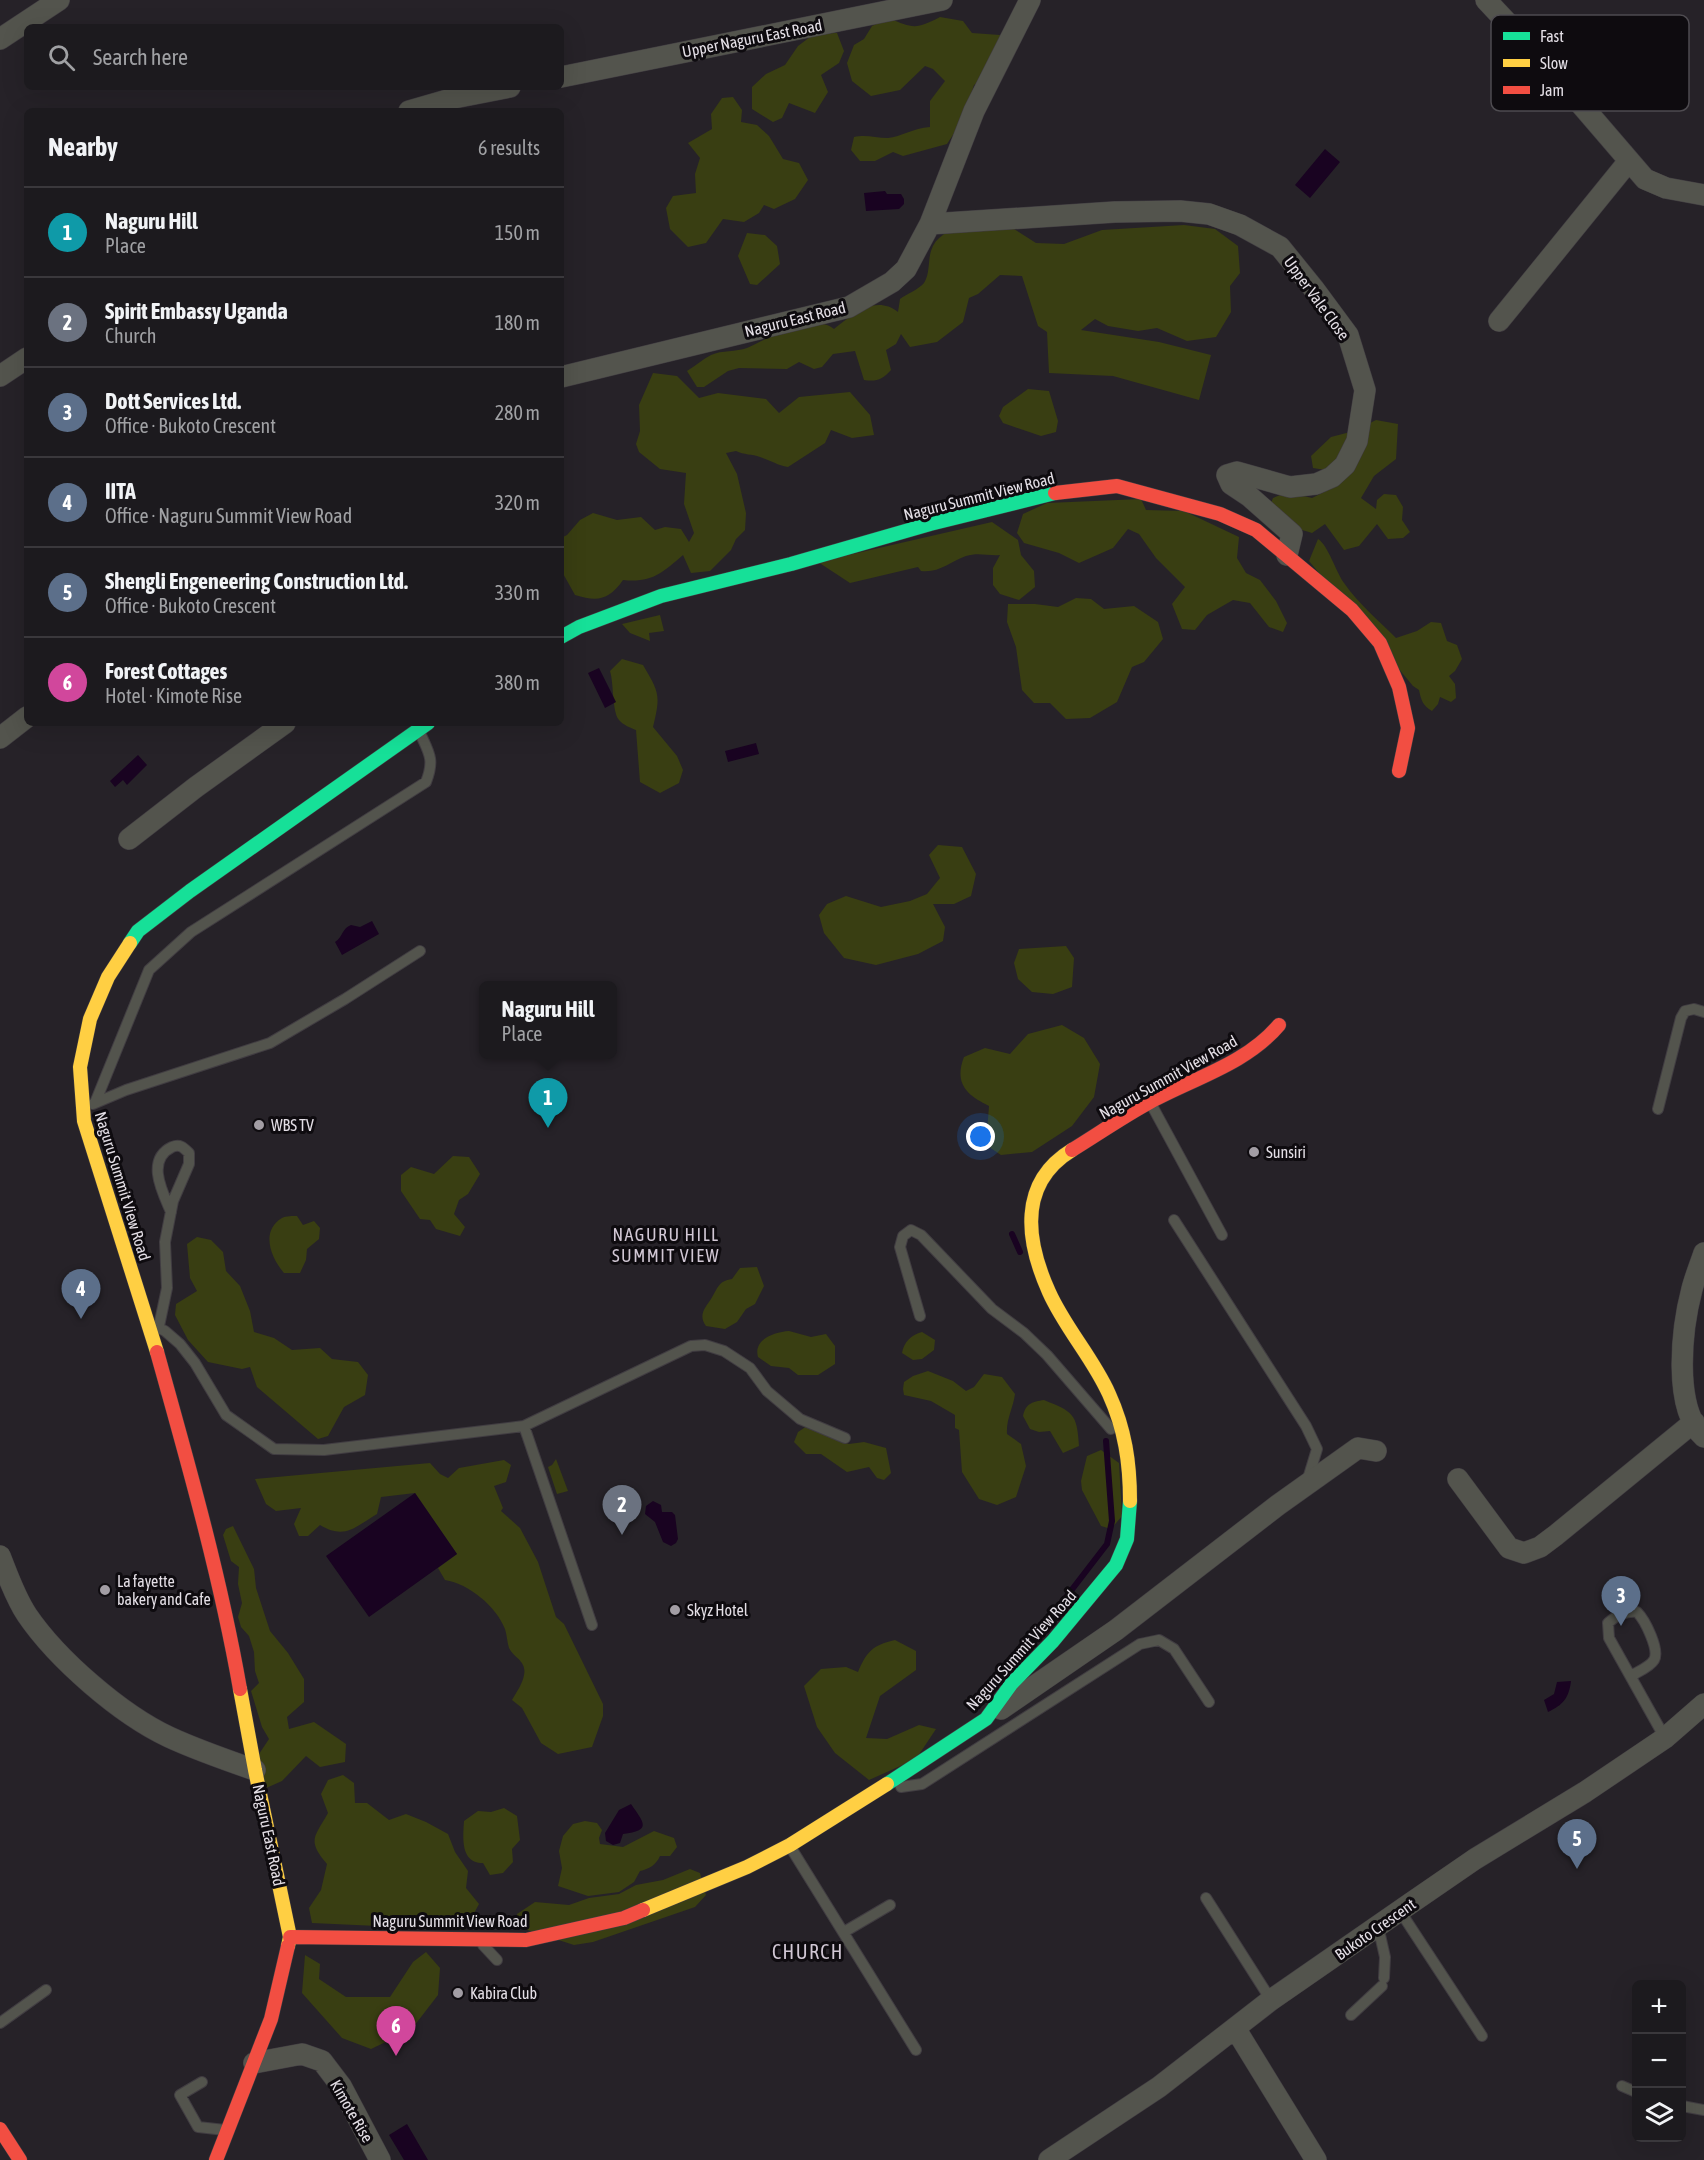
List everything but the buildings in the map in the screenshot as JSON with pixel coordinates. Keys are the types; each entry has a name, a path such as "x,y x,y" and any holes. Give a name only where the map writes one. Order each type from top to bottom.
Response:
{"street":[{"path":"0,39 58,0"},
{"name":"Upper Naguru East Road","path":"564,76 942,0"},
{"name":"Naguru East Road","path":"564,375 849,307 892,282 906,269 930,224 974,111 1030,0"},
{"path":"1486,0 1500,15"},
{"path":"419,108 495,90"},
{"path":"1585,111 1645,179 1666,188 1704,195"},
{"path":"1498,321 1628,162"},
{"name":"Upper Vale Close","path":"930,224 1115,212 1180,211 1209,214 1240,225 1280,247 1348,335 1365,390 1358,441 1345,465 1332,477 1316,484 1290,487 1238,471 1227,476 1232,484 1292,534 1287,555"},
{"path":"0,376 24,360"},
{"name":"Naguru Summit View Road","path":"564,635 579,627 661,596 790,564 930,524 1047,494 1117,486 1220,514 1256,530 1352,610 1380,643 1399,687 1408,728 1398,771"},
{"path":"0,738 24,719"},
{"path":"129,839 281,726"},
{"name":"Naguru Summit View Road","path":"255,1770 225,1609 197,1494 154,1328 87,1132 81,1109 80,1067 90,1019 108,976 138,931 189,891 423,726"},
{"name":"Naguru Summit View Road","path":"290,1937 526,1940 624,1918 747,1867 790,1845 986,1719 1012,1683 1053,1641 1116,1565 1127,1539 1130,1499 1126,1447 1109,1394 1049,1292 1032,1243 1032,1203 1042,1178 1066,1154 1150,1102 1240,1058 1268,1038 1279,1025"},
{"path":"1458,1479 1509,1548 1524,1553 1540,1547 1699,1430 1686,1408 1683,1368 1684,1330 1692,1289 1704,1253"},
{"path":"986,1719 1116,1629 1358,1448 1376,1451"},
{"name":"Naguru East Road","path":"0,1556 28,1615 49,1641 92,1685 129,1713 167,1736 255,1770 290,1937 271,2019 216,2160"},
{"name":"Bukoto Crescent","path":"1049,2160 1159,2087 1271,2000 1475,1859 1586,1792 1665,1738 1704,1704"},
{"path":"1235,2028 1316,2160"},
{"name":"Kimote Rise","path":"254,2063 302,2054 322,2061 341,2086 380,2160"},
{"path":"0,2128 20,2160"}],"lane":[{"path":"95,1103 149,970 191,932 426,782 432,768 423,726"},
{"path":"81,1109 126,1090 270,1043 420,951"},
{"path":"1658,1109 1681,1018 1685,1011 1695,1009 1704,1012"},
{"path":"1150,1102 1222,1235"},
{"path":"171,1212 161,1187 157,1168 167,1150 176,1146 183,1147 189,1153 189,1164 173,1201 171,1212 165,1242 168,1288 154,1328 180,1344 195,1363 226,1415 273,1449 324,1450 525,1426 691,1346 705,1346 724,1351 750,1368 767,1391 800,1419 845,1438"},
{"path":"1174,1220 1306,1426 1317,1449 1306,1485"},
{"path":"920,1316 900,1247 903,1236 911,1230 921,1235 992,1309 1024,1333 1047,1355 1126,1447"},
{"path":"525,1426 592,1624"},
{"path":"1630,1676 1653,1662 1656,1654 1645,1620 1637,1612 1616,1616 1608,1623 1609,1638 1630,1676 1665,1738"},
{"path":"877,1791 922,1784 1140,1644 1159,1640 1174,1649 1209,1702"},
{"path":"790,1845 916,2050"},
{"path":"1206,1898 1271,2000"},
{"path":"844,1932 890,1905"},
{"path":"1400,1911 1482,2036"},
{"path":"1351,2015 1383,1982 1384,1957 1378,1926"},
{"path":"477,1938 497,1960"},
{"path":"0,2023 46,1990"},
{"path":"202,2082 180,2095 198,2127 228,2130"},
{"path":"1623,2086 1632,2090"},
{"path":"1686,2107 1704,2110"}],"green space":[{"path":"940,17 963,21 972,33 1000,35 1009,63 974,85 962,121 947,144 903,156 893,152 875,161 860,161 851,150 854,137 888,138 930,127 930,101 945,81 933,69 925,66 900,90 871,96 852,81 847,63 854,45 864,39 872,26 889,18 915,26 926,24"},
{"path":"837,33 844,51 839,63 821,75 828,92 815,113 789,103 782,118 773,122 752,109 752,87 766,74 785,65 798,46 814,34"},
{"path":"733,97 742,110 741,122 757,125 769,136 783,159 799,163 808,180 795,199 774,209 764,205 759,213 744,222 723,219 706,243 688,247 670,229 666,208 673,196 696,193 695,174 700,158 688,143 712,129 711,114 722,98"},
{"path":"1006,224 1036,243 1064,244 1102,230 1184,225 1215,229 1238,246 1240,273 1230,286 1231,312 1216,337 1187,341 1157,328 1138,331 1108,326 1095,319 1081,330 1159,342 1211,355 1199,400 1113,376 1049,373 1047,332 1038,326 1022,276 1000,275 978,294 969,298 963,322 937,342 910,347 901,334 896,344 886,350 891,370 882,378 873,381 864,380 855,351 833,354 822,367 814,369 799,362 787,369 739,368 728,371 704,387 697,387 687,371 711,355 747,348 803,324 825,324 834,329 864,308 872,306 881,305 898,312 900,299 924,283 931,251 943,235 963,227"},
{"path":"747,233 765,235 777,246 780,264 757,285 750,284 738,256"},
{"path":"653,373 677,376 699,398 718,393 766,399 779,413 799,397 850,392 870,415 874,435 852,438 831,430 825,443 788,467 736,451 726,453 737,474 746,513 745,530 736,539 731,550 710,571 691,573 683,555 669,567 649,578 623,580 613,592 602,598 575,595 564,575 564,536 580,520 593,513 617,520 641,517 655,530 665,527 681,529 689,542 694,533 684,504 686,473 660,469 639,452 636,444 640,431 639,405"},
{"path":"1028,389 1049,391 1058,421 1056,432 1041,436 1003,423 999,416 1003,407"},
{"path":"1376,420 1398,424 1396,459 1374,476 1361,498 1376,509 1377,500 1384,494 1396,495 1403,507 1402,520 1410,532 1403,538 1388,539 1377,524 1359,546 1344,550 1325,524 1312,533 1282,525 1266,516 1273,498 1287,492 1312,498 1326,491 1347,470 1313,468 1311,456 1331,437 1354,431"},
{"path":"1141,499 1146,510 1184,511 1239,537 1237,558 1246,573 1260,580 1276,601 1287,623 1283,632 1269,627 1250,603 1233,600 1207,615 1195,630 1182,629 1172,604 1185,587 1156,558 1139,534 1128,529 1113,548 1079,563 1059,553 1024,543 1017,533 1023,514 1047,503"},
{"path":"992,522 1018,540 1021,555 1034,571 1035,587 1019,600 1000,594 993,585 993,568 1000,555 970,555 934,570 921,571 918,567 850,583 818,562"},
{"path":"1318,539 1350,590 1396,638 1417,631 1431,622 1441,623 1447,641 1457,645 1462,659 1449,676 1455,684 1456,698 1451,702 1440,697 1432,711 1424,705 1419,690 1413,686 1309,561"},
{"path":"1076,598 1091,599 1104,609 1134,606 1158,622 1163,639 1144,662 1132,667 1117,702 1090,718 1066,719 1050,703 1034,703 1022,690 1016,647 1007,622 1008,604 1058,607"},
{"path":"660,615 664,631 649,633 650,641 630,633 622,624"},
{"path":"622,659 643,665 648,674 658,700 653,727 677,756 683,770 679,783 660,793 640,782 636,730 621,722 615,711 610,671"},
{"path":"938,845 962,847 976,874 971,896 954,904 933,904 945,927 943,941 918,954 876,965 844,958 824,933 819,915 827,904 846,896 881,907 910,901 927,894 940,878 929,855"},
{"path":"1066,946 1074,958 1072,987 1053,994 1032,992 1018,979 1014,963 1019,949"},
{"path":"1062,1025 1084,1038 1100,1064 1094,1097 1072,1126 1032,1152 1001,1155 986,1145 989,1106 968,1093 961,1081 961,1066 964,1057 985,1048 1010,1054 1028,1034"},
{"path":"453,1156 469,1157 480,1174 468,1194 459,1200 454,1214 465,1227 460,1236 436,1229 430,1220 420,1219 401,1191 401,1175 411,1167 434,1174"},
{"path":"297,1216 303,1225 314,1221 320,1228 319,1239 307,1249 306,1260 300,1273 284,1273 272,1252 271,1230 282,1218"},
{"path":"197,1237 211,1240 223,1252 226,1271 240,1286 250,1311 254,1332 274,1338 292,1350 320,1348 332,1359 358,1362 368,1375 365,1395 344,1407 328,1436 318,1439 257,1387 250,1367 242,1369 208,1362 188,1340 175,1315 176,1304 197,1291 190,1278 187,1244"},
{"path":"757,1267 764,1286 755,1304 746,1309 737,1322 725,1329 706,1326 703,1312 719,1286 724,1281 732,1279 740,1268"},
{"path":"789,1331 811,1337 826,1334 835,1346 835,1364 818,1375 798,1375 789,1368 771,1366 758,1357 757,1351 762,1341 772,1335"},
{"path":"922,1332 935,1340 934,1350 922,1359 913,1360 902,1353 903,1349 909,1340"},
{"path":"928,1371 953,1381 966,1391 974,1387 984,1374 1002,1377 1015,1394 1007,1434 1021,1444 1026,1466 1016,1497 997,1505 979,1499 962,1472 959,1430 955,1428 955,1415 931,1401 904,1395 904,1382"},
{"path":"1044,1400 1072,1415 1077,1427 1079,1446 1063,1453 1050,1431 1039,1432 1030,1429 1023,1416 1026,1408"},
{"path":"807,1426 849,1444 864,1442 886,1448 891,1473 884,1480 877,1478 869,1467 847,1472 821,1454 806,1454 794,1442 798,1432"},
{"path":"1101,1450 1119,1463 1122,1516 1111,1529 1101,1526 1082,1490 1081,1481 1087,1456"},
{"path":"556,1459 568,1491 557,1494 548,1467"},
{"path":"504,1460 511,1465 506,1482 494,1486 503,1508 501,1511 520,1528 538,1562 556,1617 564,1624 603,1704 603,1716 592,1747 558,1754 541,1743 522,1708 512,1700 522,1681 524,1666 509,1648 501,1620 481,1597 463,1586 445,1580 438,1568 457,1554 415,1493 381,1497 377,1514 350,1530 336,1531 320,1525 308,1536 299,1536 294,1524 301,1508 276,1511 266,1504 255,1479 430,1463 440,1474 448,1478 459,1468"},
{"path":"233,1526 254,1569 256,1588 270,1631 288,1653 304,1679 304,1702 287,1717 289,1729 314,1722 346,1744 345,1762 320,1767 306,1756 282,1781 264,1789 257,1757 269,1739 262,1727 251,1691 259,1683 255,1671 254,1652 249,1636 241,1627 238,1617 242,1603 238,1584 239,1567 231,1561 223,1535 226,1529"},
{"path":"895,1640 916,1651 916,1670 880,1696 866,1738 887,1739 919,1725 936,1729 916,1759 869,1780 835,1753 817,1727 804,1686 821,1669 846,1667 858,1672 864,1659 872,1650 881,1644"},
{"path":"343,1775 354,1783 355,1803 367,1803 389,1820 406,1814 448,1834 455,1852 468,1871 466,1888 479,1904 465,1930 312,1923 309,1908 321,1890 327,1864 315,1844 316,1834 328,1813 321,1794 328,1780"},
{"path":"504,1808 517,1816 520,1840 512,1849 513,1862 503,1873 490,1875 483,1863 470,1859 464,1848 464,1821 478,1811 491,1812"},
{"path":"585,1821 597,1823 602,1830 599,1838 600,1844 623,1847 654,1831 674,1838 677,1847 670,1856 660,1856 652,1866 640,1871 634,1882 619,1892 588,1896 558,1886 562,1868 559,1851 563,1836 573,1824"},
{"path":"690,1869 700,1873 706,1895 695,1907 593,1942 574,1945 518,1927 517,1914 535,1902 569,1905 589,1898 619,1894 636,1885 663,1880"},
{"path":"426,1952 440,1968 438,1995 411,2030 371,2049 342,2038 302,1993 305,1955 320,1964 319,1979 346,1997 390,1997 413,1962"}],"shaded area":[{"path":"1325,149 1340,162 1310,198 1295,185"},
{"path":"885,191 887,194 901,194 904,204 899,209 866,211 864,193"},
{"path":"599,668 616,702 605,708 588,673"},
{"path":"756,743 759,754 728,762 725,751"},
{"path":"138,755 147,765 127,785 123,780 115,787 110,781"},
{"path":"372,921 379,934 342,955 335,942 346,928 351,925 360,927"},
{"path":"415,1493 457,1554 369,1617 326,1556"},
{"path":"653,1501 661,1505 662,1512 672,1512 675,1515 678,1539 671,1546 663,1542 655,1522 645,1514 646,1506"},
{"path":"1571,1681 1569,1692 1564,1700 1558,1707 1548,1712 1544,1700 1554,1694 1557,1682"},
{"path":"631,1804 642,1821 642,1828 623,1834 620,1843 613,1845 606,1841 605,1833 619,1810"},
{"path":"407,2124 428,2160 404,2160 389,2135"}],"waterway":[{"path":"1012,1234 1020,1252"},
{"path":"1030,1644 1107,1544 1112,1521 1106,1441"}],"traffic: fast":[{"path":"564,635 579,627 661,596 791,564 930,524 1055,493"},
{"path":"130,943 138,931 190,891 424,726"},
{"path":"887,1784 986,1719 1012,1683 1053,1641 1116,1565 1127,1539 1130,1501"}],"traffic: slow":[{"path":"130,943 108,977 90,1019 80,1067 84,1121 157,1352"},
{"path":"1072,1150 1055,1163 1042,1179 1035,1196 1032,1214 1035,1253 1049,1292 1102,1381 1119,1420 1126,1446 1130,1501"},
{"path":"240,1689 290,1937 288,1946"},
{"path":"643,1910 747,1867 790,1845 887,1784"}],"traffic: jam":[{"path":"1055,493 1117,486 1220,514 1256,530 1352,610 1380,643 1399,687 1408,728 1399,771"},
{"path":"1072,1150 1150,1102 1235,1060 1266,1039 1279,1025"},
{"path":"157,1352 213,1562 240,1689"},
{"path":"290,1937 526,1940 624,1918 643,1910"},
{"path":"216,2160 271,2019 288,1946"},
{"path":"0,2129 20,2160"}],"place":[{"name":"WBS TV","path":"259,1125"},
{"name":"Naguru Hill","path":"548,1128"},
{"name":"Sunsiri","path":"1254,1152"},
{"name":"IITA","path":"81,1319"},
{"name":"Spirit Embassy Uganda","path":"622,1535"},
{"name":"La fayette bakery and Cafe","path":"105,1590"},
{"name":"Skyz Hotel","path":"675,1610"},
{"name":"Dott Services Ltd.","path":"1621,1626"},
{"name":"Shengli Engeneering Construction Ltd.","path":"1577,1869"},
{"name":"Kabira Club","path":"458,1993"},
{"name":"Forest Cottages","path":"396,2056"}],"district":[{"name":"NAGURU HILL SUMMIT VIEW","path":"666,1245"},
{"name":"CHURCH","path":"808,1952"}]}
